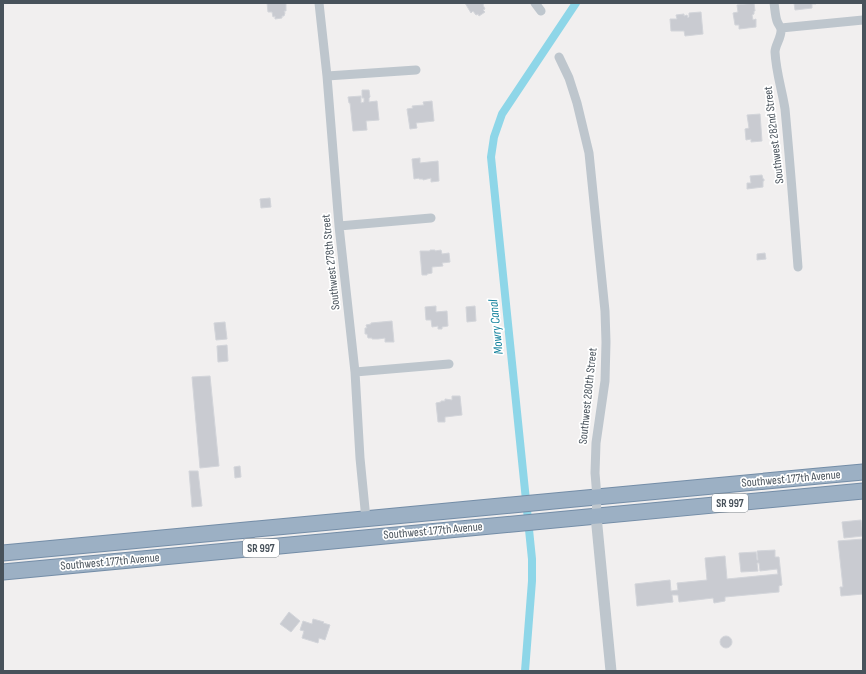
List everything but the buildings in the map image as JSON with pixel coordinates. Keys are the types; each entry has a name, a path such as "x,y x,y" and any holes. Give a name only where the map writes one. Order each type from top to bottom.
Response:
{"highway":[{"name":"Southwest 177th Avenue","path":"3,554 863,472"},
{"path":"811,495 833,475"},
{"name":"Southwest 177th Avenue","path":"3,572 863,490"},
{"path":"335,540 356,528 366,519"},
{"path":"152,558 179,549 185,542 187,536"}],"street":[{"name":"Southwest 278th Street","path":"319,3 355,372 360,458 366,519"},
{"path":"535,3 541,11"},
{"path":"774,3 776,17 781,28 863,20"},
{"name":"Southwest 282nd Street","path":"781,28 775,51 783,97 789,147 798,267"},
{"name":"Southwest 280th Street","path":"559,57 569,78 577,103 589,153 605,311 605,381 597,429 595,473 597,497 596,516 611,671"},
{"path":"327,76 416,70"},
{"path":"340,226 431,218"},
{"path":"355,372 449,364"}],"waterway":[{"name":"Mowry Canal","path":"525,671 532,581 532,559 491,157 494,137 502,114 576,3"}]}
